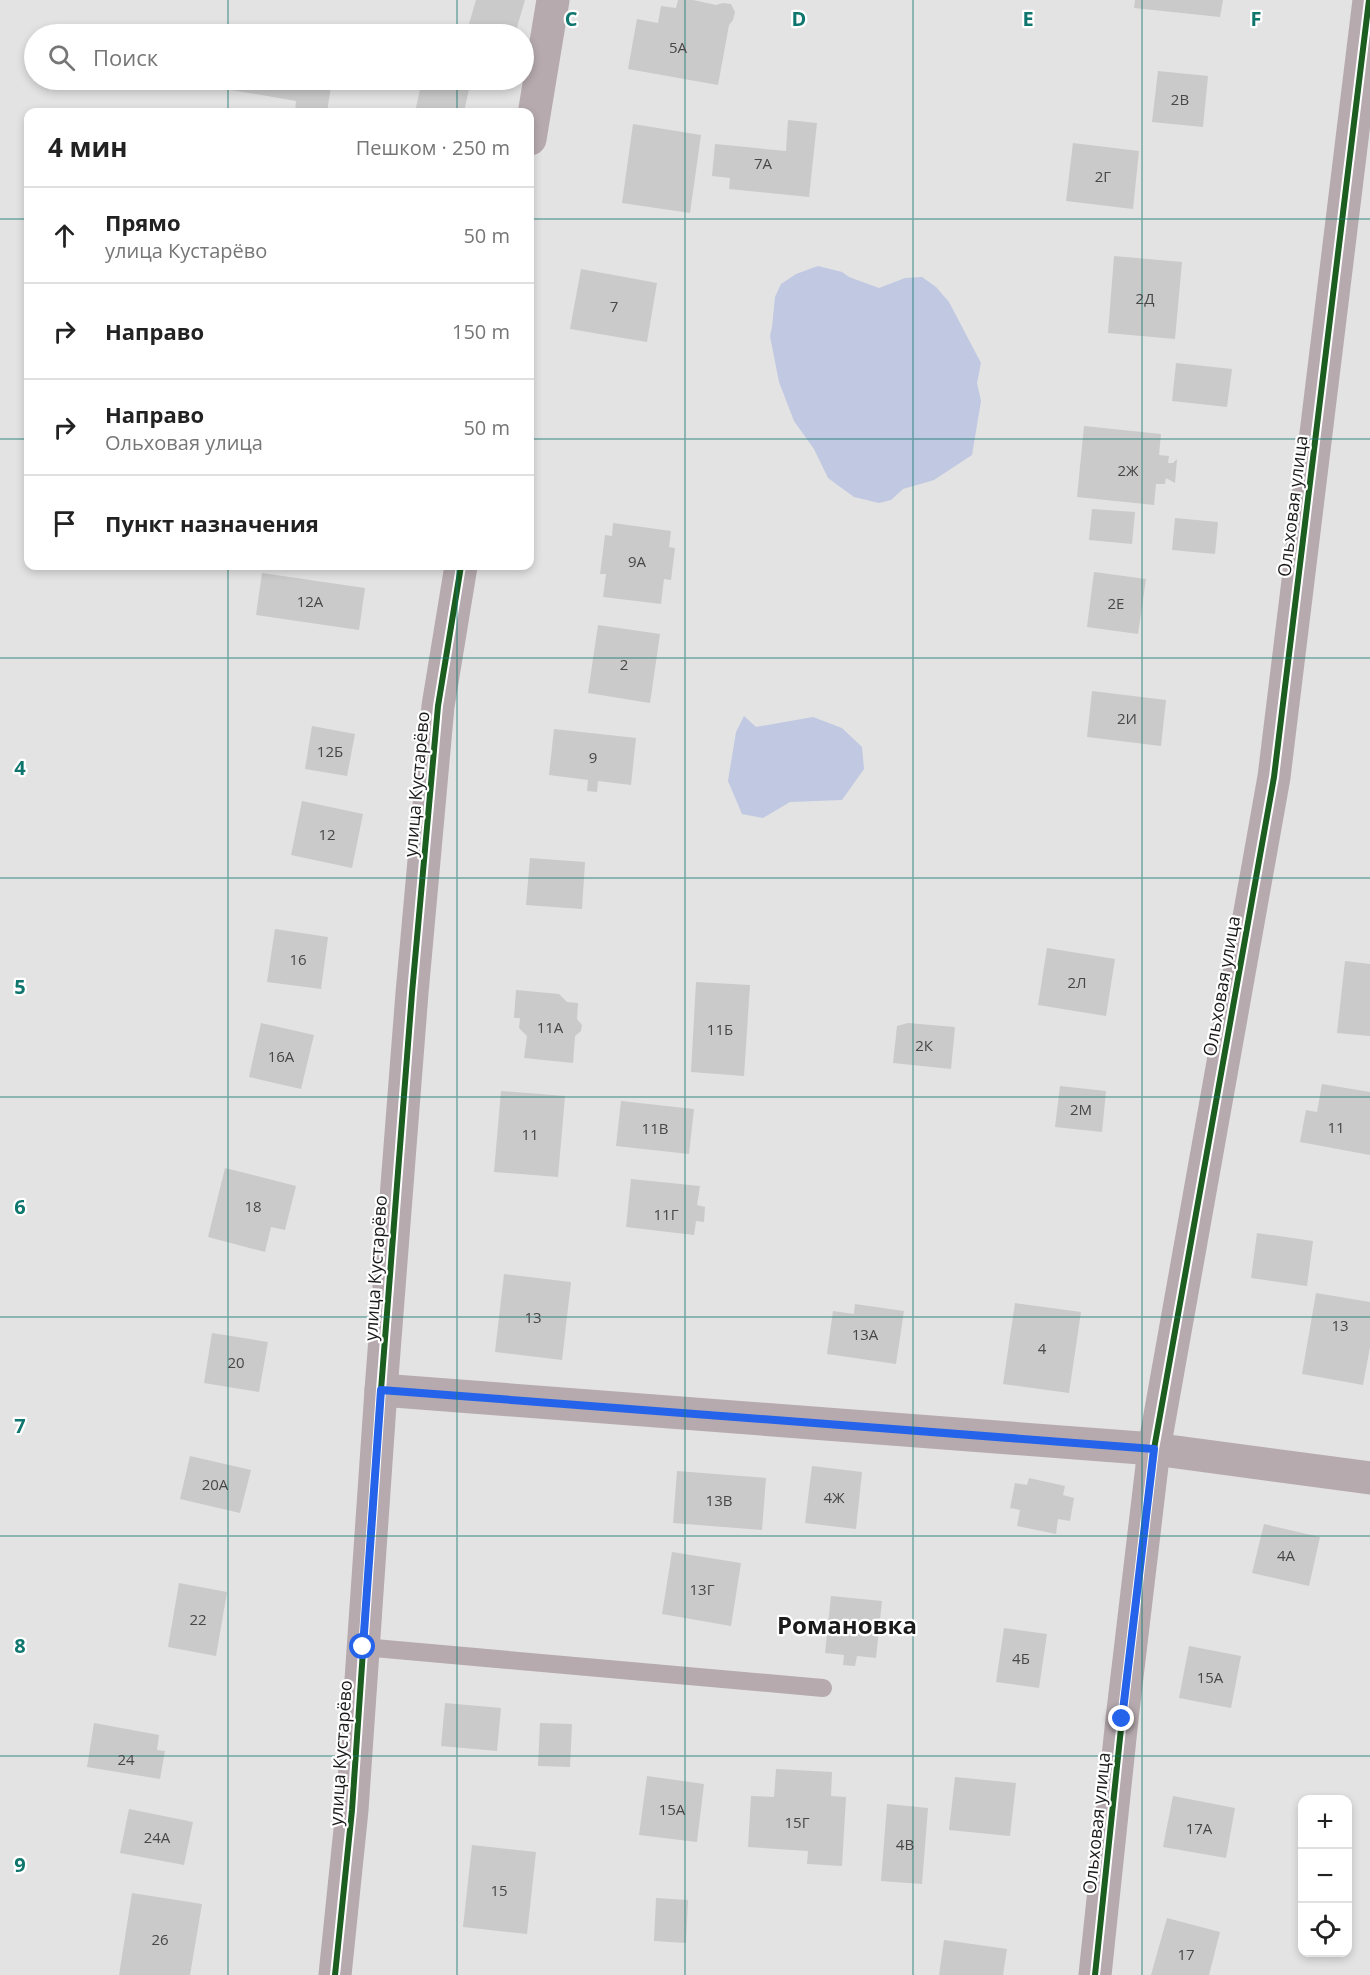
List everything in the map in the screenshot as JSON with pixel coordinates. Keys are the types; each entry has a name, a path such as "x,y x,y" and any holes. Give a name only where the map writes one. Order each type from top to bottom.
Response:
{"street":[{"path":"534,115 553,0"},
{"name":"Ольховая улица","path":"1095,1975 1154,1449 1274,777 1369,0"},
{"name":"улица Кустарёво","path":"335,1975 352,1810 381,1390 412,993 438,706 460,570"},
{"path":"381,1390 1154,1449 1370,1478"}],"lane":[{"path":"363,1647 823,1689"}],"water":[{"path":"818,266 842,272 849,277 879,288 905,278 922,277 936,287 949,302 981,363 977,383 981,401 972,455 934,480 903,489 891,500 879,503 854,497 828,478 814,449 794,421 779,382 770,336 775,297 781,284 796,274"},
{"path":"744,716 756,727 813,717 842,728 862,747 864,769 842,800 790,802 763,818 742,814 728,781 736,732"}],"building":[{"path":"476,0 525,0 518,24 469,24"},
{"path":"678,0 693,0 716,5 731,4 735,12 729,25 718,85 628,69 637,19 658,23 661,6 676,8"},
{"path":"1135,0 1223,0 1220,17 1134,8"},
{"path":"1158,71 1208,76 1203,127 1152,122"},
{"path":"231,90 330,90 328,108 295,108 296,101"},
{"path":"420,90 469,90 465,108 416,108"},
{"path":"788,120 817,123 809,197 729,189 730,178 712,176 715,144 786,151"},
{"path":"633,124 701,135 690,213 622,203"},
{"path":"1073,143 1139,151 1133,209 1066,201"},
{"path":"1114,256 1182,262 1175,339 1108,333"},
{"path":"581,269 657,283 647,342 570,329"},
{"path":"1176,363 1232,369 1227,407 1172,401"},
{"path":"1084,426 1161,434 1159,455 1169,456 1168,463 1173,463 1177,459 1175,483 1166,478 1165,484 1156,484 1154,505 1077,497"},
{"path":"1092,509 1135,512 1132,544 1089,540"},
{"path":"1175,518 1218,522 1215,554 1172,550"},
{"path":"613,523 671,531 669,547 675,548 671,580 664,579 661,604 603,597 606,574 600,574 605,535 612,536"},
{"path":"1094,572 1146,579 1138,634 1087,627"},
{"path":"262,573 365,588 359,630 256,615"},
{"path":"598,625 660,634 650,703 588,693"},
{"path":"1092,691 1166,700 1161,746 1087,737"},
{"path":"312,726 355,734 347,776 305,769"},
{"path":"554,729 636,738 631,785 598,781 597,792 587,791 588,780 549,775"},
{"path":"302,801 363,814 352,868 291,855"},
{"path":"530,858 585,862 582,909 526,905"},
{"path":"275,929 328,937 321,989 267,982"},
{"path":"1047,948 1115,959 1106,1016 1038,1005"},
{"path":"1345,961 1370,964 1370,1036 1337,1033"},
{"path":"696,982 750,985 744,1076 691,1072"},
{"path":"516,990 559,994 567,1002 578,1003 577,1019 582,1025 581,1031 575,1036 573,1063 524,1058 527,1036 519,1028 520,1018 514,1018"},
{"path":"261,1023 314,1035 301,1089 249,1077"},
{"path":"908,1023 955,1027 951,1069 893,1063 897,1026"},
{"path":"1322,1084 1370,1092 1370,1155 1300,1142 1306,1110 1317,1112"},
{"path":"1060,1086 1106,1091 1102,1132 1055,1127"},
{"path":"501,1091 565,1096 558,1177 494,1172"},
{"path":"621,1101 694,1109 689,1154 616,1146"},
{"path":"225,1168 296,1186 285,1230 271,1227 265,1252 208,1237"},
{"path":"631,1179 700,1186 697,1205 705,1207 704,1222 696,1221 694,1235 626,1227"},
{"path":"1257,1233 1313,1241 1307,1286 1251,1278"},
{"path":"504,1274 571,1282 562,1360 495,1352"},
{"path":"1316,1293 1370,1302 1370,1347 1363,1385 1302,1374"},
{"path":"1015,1303 1081,1312 1069,1393 1003,1384"},
{"path":"855,1304 904,1311 896,1364 827,1354 833,1311 854,1314"},
{"path":"212,1333 268,1342 259,1392 204,1383"},
{"path":"190,1456 251,1470 240,1513 180,1499"},
{"path":"812,1466 862,1472 856,1529 805,1523"},
{"path":"677,1471 766,1478 762,1530 673,1523"},
{"path":"1029,1478 1065,1486 1063,1495 1074,1498 1070,1521 1058,1519 1056,1534 1017,1526 1020,1510 1010,1508 1015,1483 1027,1485"},
{"path":"1264,1524 1320,1537 1309,1586 1252,1573"},
{"path":"672,1552 741,1563 731,1626 662,1614"},
{"path":"179,1583 227,1592 216,1656 168,1647"},
{"path":"831,1596 882,1601 876,1658 857,1656 855,1666 843,1665 844,1655 825,1653"},
{"path":"1004,1628 1047,1634 1039,1688 996,1682"},
{"path":"1189,1646 1241,1656 1231,1708 1179,1698"},
{"path":"445,1703 501,1708 497,1751 441,1746"},
{"path":"94,1723 159,1735 157,1750 165,1751 160,1779 87,1767"},
{"path":"540,1723 572,1724 570,1767 538,1766"},
{"path":"776,1769 832,1772 831,1796 846,1797 842,1866 807,1864 808,1851 748,1847 751,1796 774,1797"},
{"path":"647,1776 704,1784 697,1842 639,1835"},
{"path":"955,1777 1016,1783 1010,1836 949,1830"},
{"path":"1173,1796 1235,1808 1226,1858 1163,1847"},
{"path":"887,1804 928,1808 922,1884 881,1881"},
{"path":"129,1809 193,1822 184,1865 120,1853"},
{"path":"472,1845 536,1852 527,1934 463,1927"},
{"path":"132,1893 202,1904 190,1975 119,1975"},
{"path":"656,1898 688,1900 686,1943 654,1941"},
{"path":"1167,1918 1220,1932 1209,1975 1151,1975"},
{"path":"944,1940 1007,1949 1003,1975 939,1975"}],"cycle path":[{"path":"1095,1975 1154,1449 1274,777 1369,0"},
{"path":"335,1975 352,1810 381,1390 412,993 438,706 460,570"}],"district":[{"name":"Романовка","path":"847,1624"}],"route":[{"path":"363,1647 381,1390 1154,1449 1122,1719"}]}
